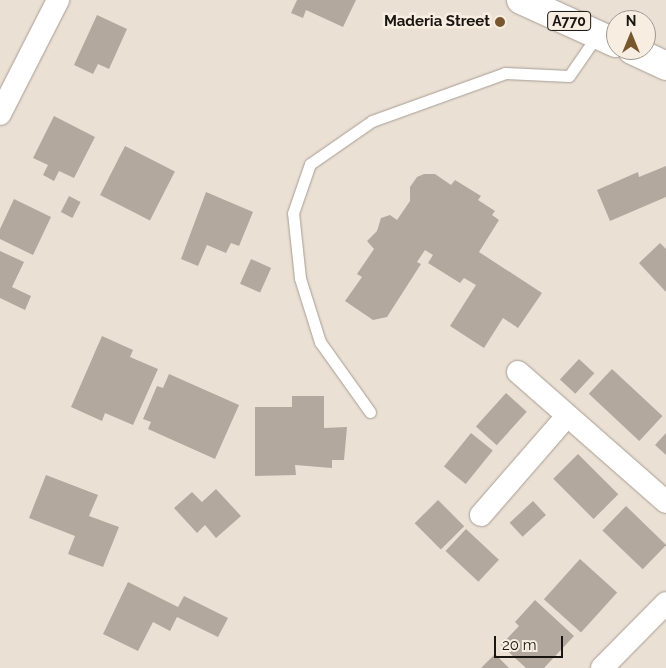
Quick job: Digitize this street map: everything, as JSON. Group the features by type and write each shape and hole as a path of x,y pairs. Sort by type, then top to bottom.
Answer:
{"main road":[{"name":"A770","path":"521,0 606,39"},
{"path":"653,60 666,66"}],"street":[{"path":"0,114 58,0"},
{"path":"518,372 666,502"},
{"path":"481,515 567,416"},
{"path":"602,668 666,603"}],"lane":[{"path":"370,412 320,342 300,278 293,213 310,164 372,122 505,73 569,76 606,40"}],"building":[{"path":"297,0 356,0 343,27 306,10 303,18 291,13"},
{"path":"97,15 127,29 109,69 98,64 93,74 74,65"},
{"path":"54,116 95,137 74,178 59,171 54,181 43,175 48,165 33,158"},
{"path":"125,146 175,171 150,220 100,195"},
{"path":"666,166 666,197 610,221 597,190 638,172 639,177"},
{"path":"424,174 435,174 451,185 455,180 481,196 478,200 495,211 492,215 499,220 479,252 542,293 518,328 503,318 484,348 450,326 476,285 464,278 460,283 428,263 433,255 425,250 417,262 421,264 387,317 373,320 345,301 362,277 357,274 374,249 367,241 377,231 381,218 390,215 397,220 410,201 410,187 417,177"},
{"path":"206,192 253,212 239,246 231,243 226,253 207,245 198,266 181,259"},
{"path":"69,196 81,202 72,218 61,212"},
{"path":"14,199 51,217 33,255 0,239 0,229"},
{"path":"660,243 666,249 666,292 639,263"},
{"path":"0,251 24,262 12,287 31,296 25,310 0,298"},
{"path":"251,259 271,268 260,293 240,284"},
{"path":"102,336 133,350 130,357 158,369 133,425 105,413 102,421 71,407"},
{"path":"579,359 594,373 575,394 560,379"},
{"path":"612,369 662,416 639,441 589,394"},
{"path":"169,374 239,405 215,459 148,429 151,422 143,419 157,386 163,388"},
{"path":"506,393 527,412 497,445 476,426"},
{"path":"292,396 324,396 324,428 347,427 344,460 332,460 332,468 295,465 296,475 255,476 255,407 292,407"},
{"path":"471,433 493,451 466,484 444,466"},
{"path":"666,433 666,455 655,445"},
{"path":"578,454 618,494 594,519 553,479"},
{"path":"46,475 98,495 89,516 119,527 103,567 68,554 75,536 29,518"},
{"path":"216,489 241,516 216,538 205,525 197,533 174,508 192,492 202,502"},
{"path":"438,500 464,526 441,549 415,523"},
{"path":"533,501 546,515 523,537 510,523"},
{"path":"626,506 666,545 643,569 602,530"},
{"path":"466,529 499,560 478,582 446,551"},
{"path":"580,559 617,592 581,633 544,599"},
{"path":"128,582 178,607 184,596 228,618 218,637 177,617 170,631 153,622 138,651 103,634"},
{"path":"535,600 574,636 544,668 526,668 501,645 519,626 515,622"},
{"path":"495,654 509,668 481,668"}],"place":[{"name":"Maderia Street","path":"500,22"}]}
